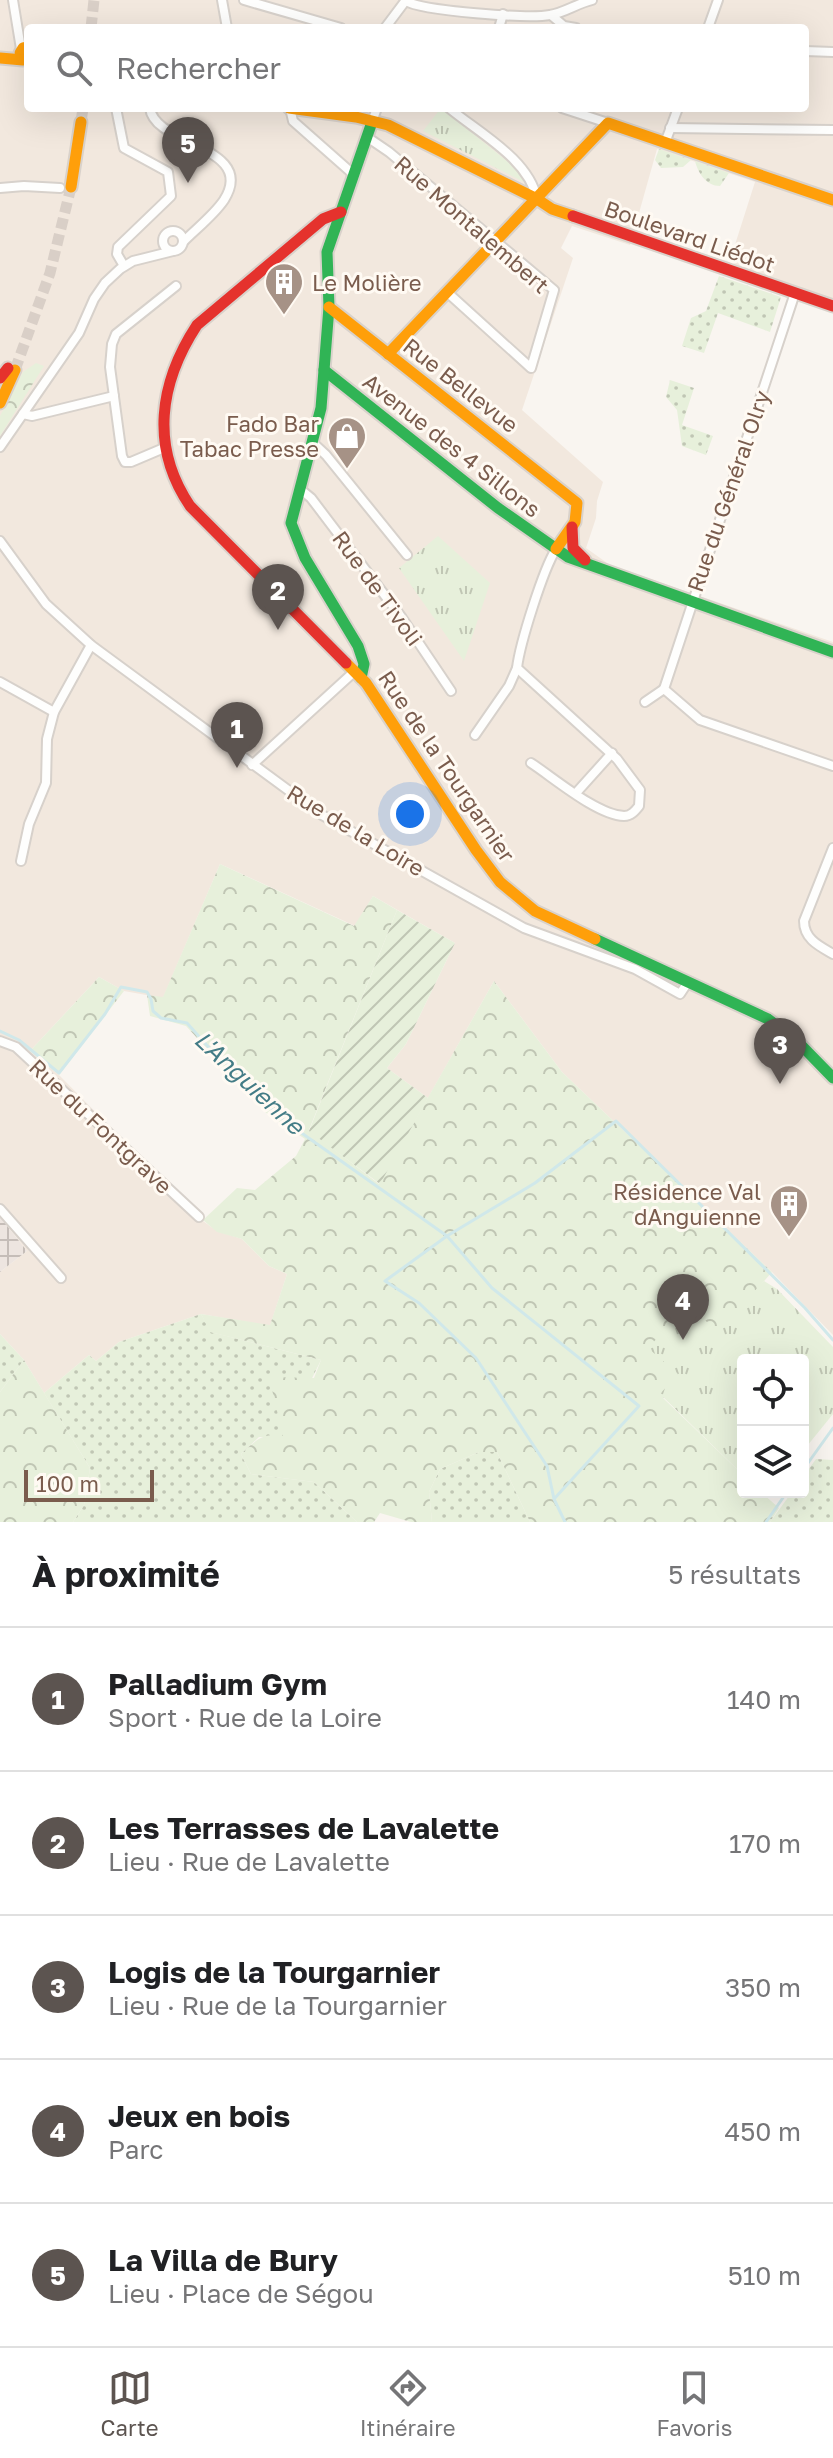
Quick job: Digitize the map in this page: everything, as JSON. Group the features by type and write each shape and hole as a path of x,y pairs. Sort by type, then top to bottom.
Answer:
{"street":[{"path":"13,0 24,48"},
{"path":"222,0 226,24"},
{"path":"244,0 266,3 329,24"},
{"path":"388,24 406,0 415,6 457,12 551,15 592,0"},
{"path":"709,24 718,0"},
{"path":"500,24 503,14"},
{"path":"551,15 562,24"},
{"path":"809,51 833,52"},
{"path":"0,57 24,54"},
{"path":"117,112 124,148 168,172 171,196 118,247 117,254 124,266"},
{"path":"0,447 79,333 99,290 124,266 180,248 225,198 229,181 226,165 216,156 159,125 150,112"},
{"path":"291,112 293,121 353,174"},
{"name":"Boulevard Liédot","path":"313,112 401,130 571,217 833,306"},
{"path":"372,122 376,112"},
{"path":"454,112 518,164 532,182 537,199"},
{"path":"574,112 833,200"},
{"path":"665,143 676,112"},
{"path":"0,188 66,188 81,122"},
{"name":"Rue de la Tourgarnier","path":"372,122 327,252 329,307 321,408 291,517 292,535 350,631 364,668 358,675 500,882 535,911 768,1019 799,1043 833,1078"},
{"path":"388,354 608,123"},
{"path":"670,128 833,130"},
{"name":"Rue Montalembert","path":"367,137 554,290 531,368 448,293"},
{"path":"252,765 358,675 183,498 169,470 164,448 167,409 174,369 187,338 197,325 323,219 345,194"},
{"path":"323,219 341,212"},
{"path":"148,257 163,243 168,233 204,220"},
{"path":"178,231 184,241"},
{"path":"163,243 173,251"},
{"path":"164,448 125,462 110,357 116,334 176,286"},
{"name":"Rue du Général Olry","path":"664,689 690,602 795,293"},
{"name":"Rue Bellevue","path":"329,307 577,503 572,526"},
{"path":"0,378 11,369 0,403"},
{"name":"Avenue des 4 Sillons","path":"324,370 539,539 556,549 597,568 833,652"},
{"path":"23,414 32,416 114,396"},
{"path":"313,443 407,555"},
{"name":"Rue de Tivoli","path":"300,489 311,498 402,618 451,691"},
{"path":"475,735 509,686 550,560 572,526"},
{"path":"572,526 574,551 597,568"},
{"name":"Rue de la Loire","path":"0,541 46,604 91,645 322,815 524,928 635,969 680,994 682,979"},
{"path":"21,861 29,824 46,783 47,739 54,712 91,645"},
{"path":"517,668 612,753 640,790 642,799 635,811 623,816 602,809 531,763"},
{"path":"0,682 54,712"},
{"path":"645,702 664,689 700,720 833,766"},
{"path":"576,793 612,753"},
{"path":"833,848 804,921 804,929 807,936 833,954"},
{"path":"671,989 682,979"},
{"name":"Rue du Fontgrave","path":"0,1041 16,1047 199,1217"},
{"path":"0,1209 61,1278"}],"shaded area":[{"path":"0,0 833,0 833,313 725,276 755,182 657,149 630,245 572,226 561,248 573,258 522,410 603,482 586,548 610,565 833,642 833,1335 772,1272 562,1072 494,981 428,1098 387,1068 406,1044 455,943 373,896 355,926 220,864 163,998 124,991 99,977 30,1051 59,1075 203,1221 217,1231 242,1239 269,1266 287,1274 270,1326 201,1314 119,1342 96,1361 89,1355 44,1393 24,1360 0,1334 0,1272 27,1251 0,1217"},
{"path":"0,1217 27,1251 0,1272"}],"green space":[{"path":"438,112 446,112 513,166 526,183 423,131"},
{"path":"659,149 691,160 683,167 661,168 655,160"},
{"path":"695,161 729,173 720,186 711,184 703,178"},
{"path":"719,276 781,297 770,332 718,313 704,353 682,346 691,318 706,311"},
{"path":"36,363 44,366 0,436 0,416 23,372"},
{"path":"670,380 694,388 682,425 713,436 706,455 682,446 677,410 666,397"},
{"path":"438,536 490,583 464,661 399,568"},
{"path":"220,864 354,926 373,896 397,910 309,1130 379,1184 494,981 562,1072 772,1272 663,1398 737,1469 737,1498 768,1498 779,1508 770,1522 530,1522 497,1452 479,1452 440,1469 429,1492 432,1522 411,1522 380,1513 374,1522 357,1522 314,1482 251,1474 241,1454 265,1437 283,1436 269,1377 314,1378 321,1360 210,1332 201,1314 270,1325 287,1274 269,1266 242,1239 217,1232 203,1220 237,1188 255,1190 296,1156 305,1139 265,1112 186,1026 150,1016 147,995 163,997"},
{"path":"397,910 455,943 406,1044 387,1068 428,1098 380,1184 309,1131"},
{"path":"99,977 124,991 59,1075 30,1051"},
{"path":"764,1281 777,1289 833,1347 833,1414 809,1444 809,1354 737,1354 737,1469 660,1394 678,1374 648,1348 688,1305 717,1331"},
{"path":"201,1314 211,1332 321,1360 283,1437 259,1437 241,1454 251,1474 314,1482 357,1522 73,1522 84,1505 90,1468 44,1393 89,1355 96,1361 119,1342"},
{"path":"0,1334 24,1360 0,1392"},
{"path":"24,1360 90,1468 84,1505 73,1522 0,1522 0,1392"},
{"path":"479,1452 497,1452 530,1522 432,1522 429,1492 440,1469"},
{"path":"816,1459 833,1460 833,1522 770,1522 788,1498 809,1498 809,1469"}],"waterway":[{"name":"L'Anguienne","path":"0,1031 19,1040 59,1073 105,1014 121,987 147,992 153,1011 161,1018 187,1023 219,1059 236,1069 279,1117 447,1236 535,1183 616,1121 805,1308 833,1340"},
{"name":"L'Anguienne","path":"554,1499 639,1406 492,1288 447,1236 385,1281 419,1303 476,1358 547,1466 554,1499 565,1522"},
{"name":"L'Anguienne","path":"809,1462 833,1428"},
{"name":"L'Anguienne","path":"766,1522 783,1498"}],"tunnel":[{"path":"91,24 94,0"},
{"path":"81,122 82,112"},
{"path":"15,370 50,273 71,187"}],"traffic: fast":[{"path":"361,678 364,664 358,646 305,558 291,523 321,408 329,307 327,252 372,122"},
{"path":"324,370 498,508 568,557 833,652"},
{"path":"595,939 768,1019 799,1043 833,1078"}],"traffic: slow":[{"path":"24,48 20,53 24,59"},
{"path":"0,58 23,60"},
{"path":"319,112 388,125 552,209 573,216"},
{"path":"71,187 81,122"},
{"path":"388,354 608,123 833,200"},
{"path":"329,307 577,503 575,522 556,549"},
{"path":"0,403 15,370"},
{"path":"346,663 366,683 500,882 535,911 595,939"}],"traffic: jam":[{"path":"341,212 323,219 197,325 174,369 164,415 169,461 177,484 190,506 346,663"},
{"path":"573,216 833,306"},
{"path":"0,378 8,368"},
{"path":"572,527 573,548 585,560"}],"place":[{"name":"La Villa de Bury","path":"188,183"},
{"name":"Le Molière","path":"284,316"},
{"name":"Fado Bar Tabac Presse","path":"347,470"},
{"name":"Les Terrasses de Lavalette","path":"278,630"},
{"name":"Palladium Gym","path":"237,768"},
{"name":"Logis de la Tourgarnier","path":"780,1084"},
{"name":"Résidence Val dAnguienne","path":"789,1238"},
{"name":"Jeux en bois","path":"683,1340"}]}
